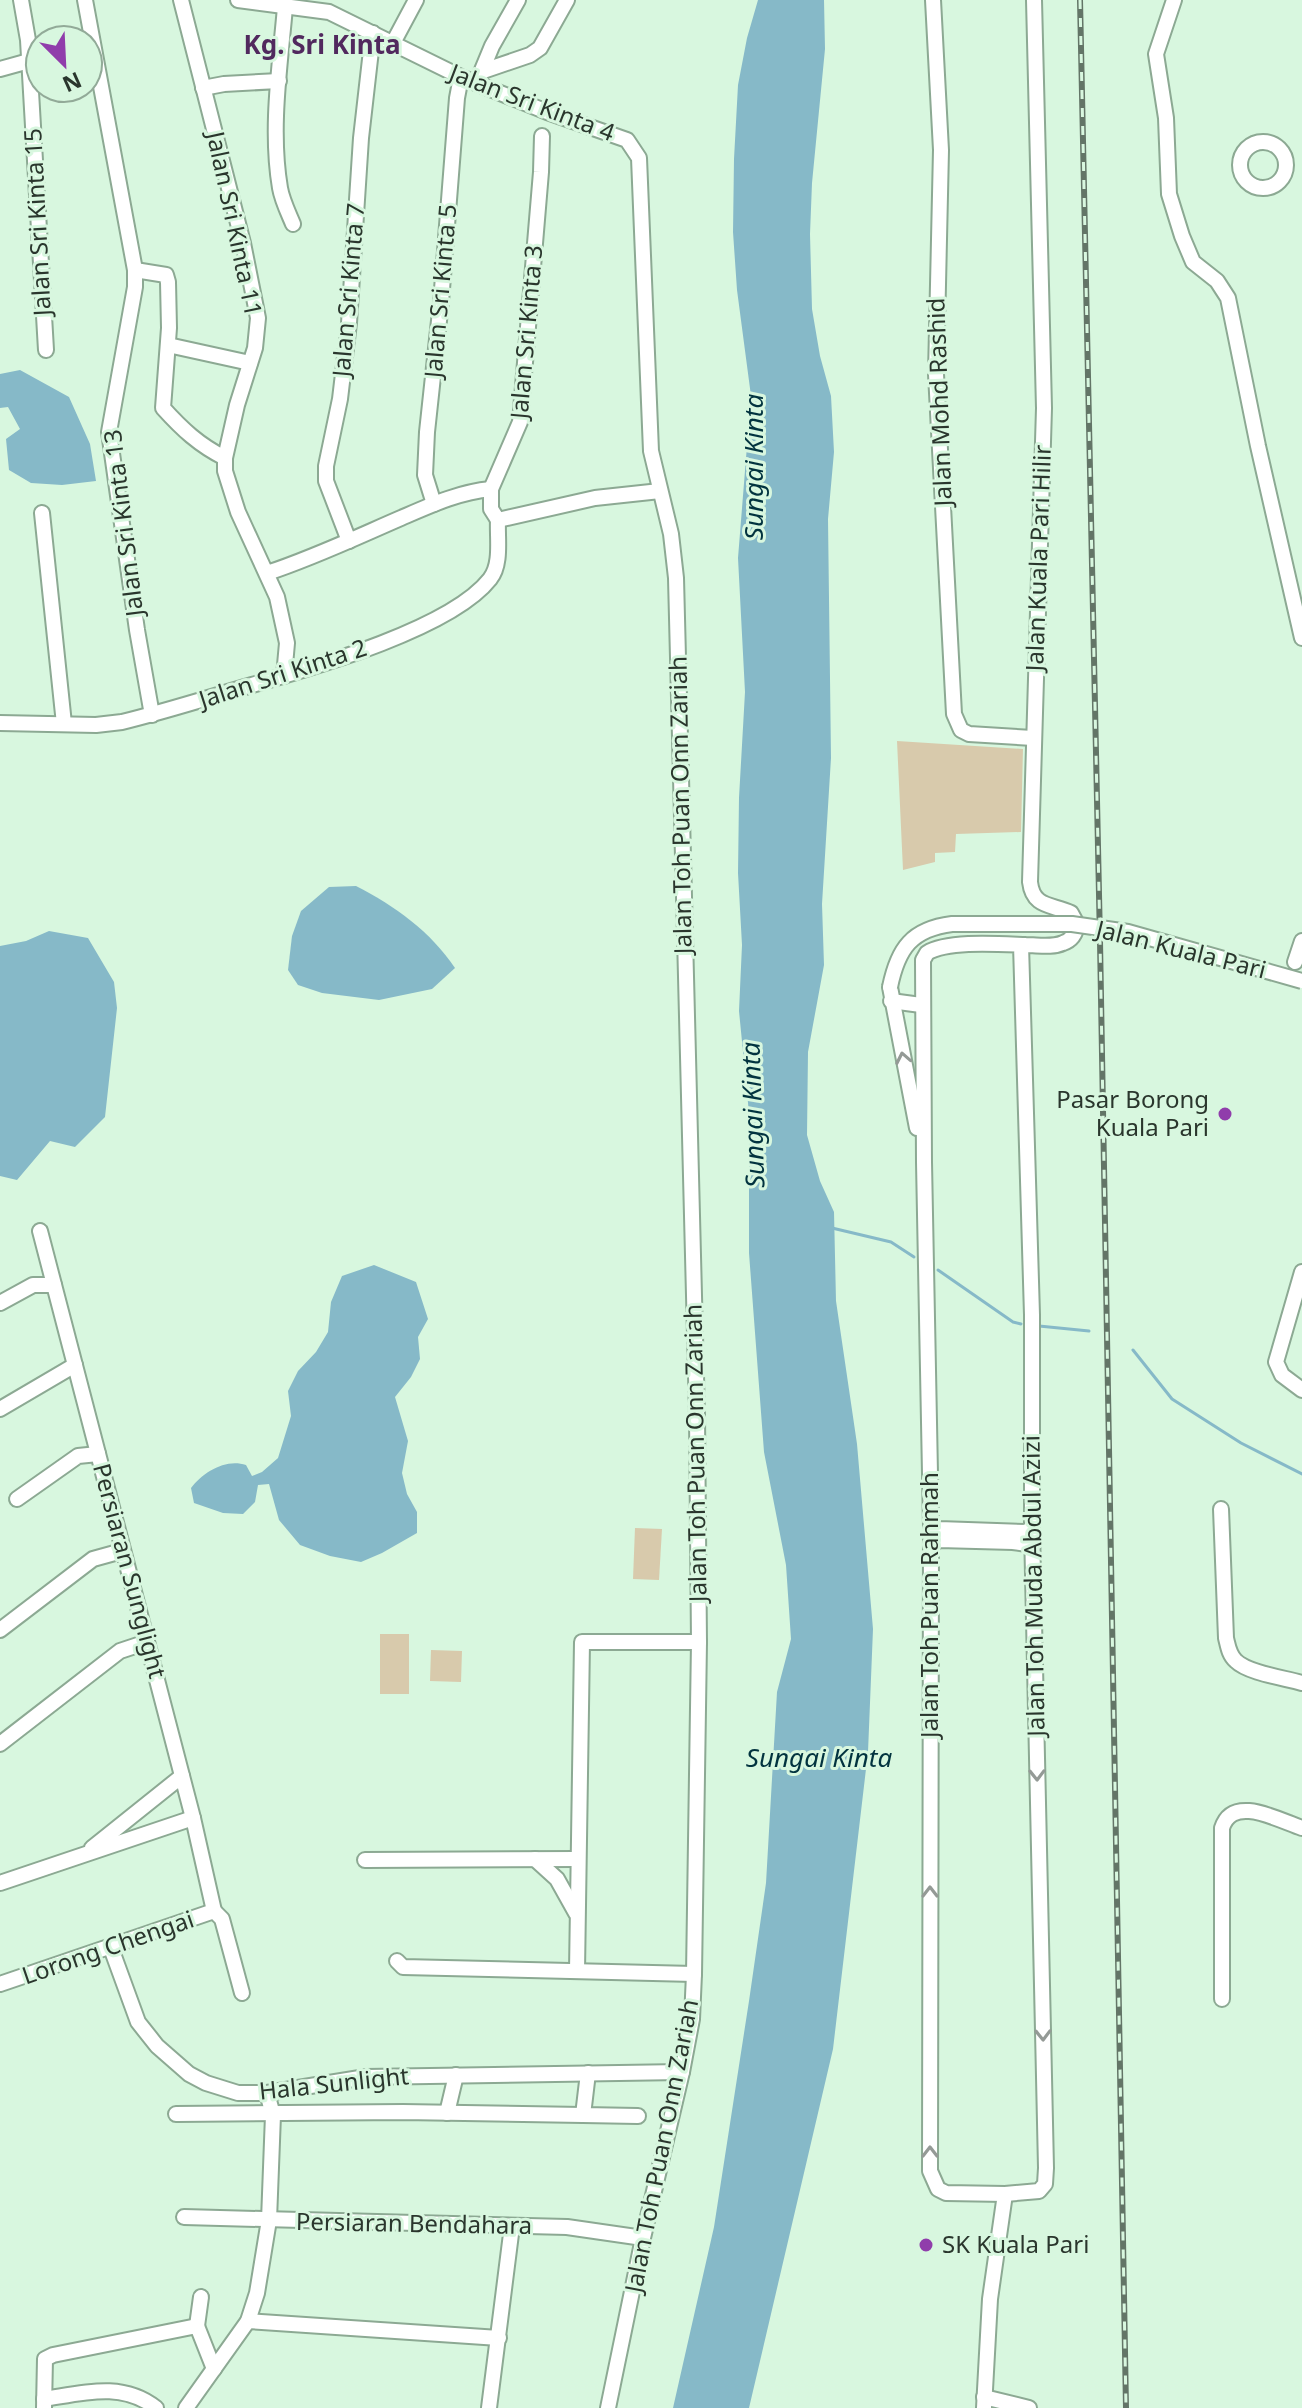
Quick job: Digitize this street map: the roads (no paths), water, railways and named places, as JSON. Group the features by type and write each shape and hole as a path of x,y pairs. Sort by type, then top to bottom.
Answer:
{"street":[{"name":"Jalan Sri Kinta 13","path":"85,0 135,270 135,287 109,432 152,715"},
{"name":"Jalan Sri Kinta 11","path":"181,0 258,318 255,348 237,405 225,471 238,512 277,597 287,643 284,676"},
{"name":"Jalan Sri Kinta 4","path":"238,0 285,7 320,5 461,77 480,77 547,112 627,140 639,158 648,406 651,451 660,491"},
{"path":"393,43 416,0"},
{"path":"480,77 492,46 518,0"},
{"path":"480,77 540,48 567,0"},
{"name":"Jalan Mohd Rashid","path":"933,0 941,150 936,374 954,714 961,730 969,734 1033,738"},
{"name":"Jalan Kuala Pari Hilir","path":"927,953 945,946 1065,943 1073,936 1077,924 1071,913 1043,905 1031,891 1044,408 1034,0"},
{"path":"1174,0 1156,54 1166,118 1169,194 1193,262 1217,281 1228,298 1302,638"},
{"name":"Jalan Sri Kinta 15","path":"26,1 27,24"},
{"path":"285,7 279,81 278,168 281,191 293,224"},
{"name":"Jalan Sri Kinta 7","path":"349,541 326,481 326,466 340,399 349,323 361,138 373,33"},
{"path":"0,69 24,62"},
{"name":"Jalan Sri Kinta 5","path":"434,504 425,475 427,432 461,77"},
{"path":"203,88 279,81"},
{"name":"Jalan Sri Kinta 15","path":"32,104 46,350"},
{"name":"Jalan Sri Kinta 3","path":"491,489 520,422 542,136"},
{"path":"135,270 166,275 170,305 162,386 163,408 204,448 225,458"},
{"path":"168,345 250,363"},
{"path":"267,573 470,491 491,489 491,509 498,520 595,498 660,491"},
{"name":"Jalan Toh Puan Onn Zariah","path":"608,2408 682,2072 692,2019 694,1974 699,1642 697,1415 676,578 671,534 660,491"},
{"path":"42,513 64,724"},
{"name":"Jalan Sri Kinta 2","path":"0,723 96,725 152,715 349,655 421,626 477,592 492,577 497,561 498,520"},
{"name":"Jalan Kuala Pari","path":"891,994 899,957 914,936 937,926 952,924 1072,924 1128,932 1302,981"},
{"path":"1295,962 1302,941"},
{"name":"Jalan Toh Muda Abdul Azizi","path":"1005,2194 1039,2191 1045,2184 1046,2168 1032,1529 1032,1315 1021,945"},
{"name":"Jalan Toh Puan Rahmah","path":"927,953 923,960 921,1005 931,1526 930,2171 938,2189 946,2193 1005,2194"},
{"path":"891,994 921,1005"},
{"path":"891,994 924,1162"},
{"name":"Persiaran Sunglight","path":"40,1231 193,1818 214,1911 222,1919 242,1993"},
{"path":"1302,1272 1276,1362 1282,1375 1302,1390"},
{"path":"0,1303 33,1285 54,1285"},
{"path":"0,1409 75,1365"},
{"path":"17,1499 78,1456 98,1454"},
{"path":"1221,1509 1229,1652 1247,1668 1302,1683"},
{"path":"931,1526 1014,1537 1033,1545"},
{"path":"931,1545 939,1540 1014,1537 1032,1529"},
{"path":"0,1630 93,1559 122,1551"},
{"path":"0,1744 120,1651 147,1642"},
{"path":"577,1971 582,1642 699,1642"},
{"path":"85,1854 182,1776"},
{"path":"1222,1999 1222,1828 1225,1819 1238,1810 1248,1811 1302,1828"},
{"path":"0,1883 193,1818"},
{"path":"535,1859 557,1879 577,1917"},
{"path":"365,1860 578,1859"},
{"name":"Lorong Chengai","path":"0,1984 214,1911"},
{"name":"Hala Sunlight","path":"111,1948 138,2022 157,2046 189,2074 238,2093 267,2093 366,2077 682,2072"},
{"path":"397,1961 403,1967 694,1974"},
{"path":"583,2115 588,2073"},
{"path":"447,2113 456,2075"},
{"path":"186,2408 248,2321 257,2293 269,2220 273,2115 267,2093"},
{"path":"176,2114 638,2116"},
{"path":"1005,2194 990,2299 984,2402 1029,2408"},
{"name":"Persiaran Bendahara","path":"184,2217 567,2227 643,2238"},
{"path":"489,2408 512,2226"},
{"path":"201,2297 197,2326 214,2369"},
{"path":"248,2321 499,2338"},
{"path":"156,2408 140,2398 110,2389 44,2403 45,2359 197,2326"}],"water":[{"name":"Sungai Kinta","path":"758,0 824,0 825,49 810,234 812,309 831,396 834,452 828,519 831,758 822,904 824,965 808,1052 807,1135 820,1181 834,1212 836,1301 857,1444 873,1629 868,1752 833,2049 749,2408 673,2408 714,2227 749,2001 766,1883 777,1692 791,1639 786,1565 764,1452 749,1253 749,1113 739,1011 742,945 738,873 739,798 745,692 738,558 751,396 737,290 733,232 734,159 738,85"},
{"path":"20,370 69,397 90,444 96,481 62,485 31,483 9,470 6,439 20,429 8,407 0,408 0,374"},
{"path":"356,886 411,921 434,942 455,968 432,989 379,1000 322,993 298,985 288,970 292,936 301,911 329,887"},
{"path":"49,931 88,938 114,982 117,1008 105,1117 75,1147 50,1141 17,1180 0,1176 0,946 26,941"},
{"path":"374,1265 416,1282 428,1319 418,1337 420,1359 395,1397 408,1441 402,1473 407,1494 417,1512 417,1533 361,1562 330,1556 300,1545 279,1520 269,1484 258,1485 255,1502 243,1514 223,1513 194,1503 191,1488 216,1468 238,1463 246,1465 252,1476 262,1472 278,1458 291,1416 288,1391 298,1371 316,1352 328,1332 331,1302 342,1276"}],"waterway":[{"path":"832,1228 891,1242 914,1257"},
{"path":"938,1270 1013,1322 1021,1324"},
{"path":"1039,1326 1089,1331"},
{"path":"1133,1350 1172,1399 1241,1443 1302,1474"}],"railway":[{"path":"1080,0 1126,2408"}],"place":[{"name":"Pasar Borong Kuala Pari","path":"1225,1114"},
{"name":"SK Kuala Pari","path":"926,2245"}],"district":[{"name":"Kg. Sri Kinta","path":"322,45"}]}
